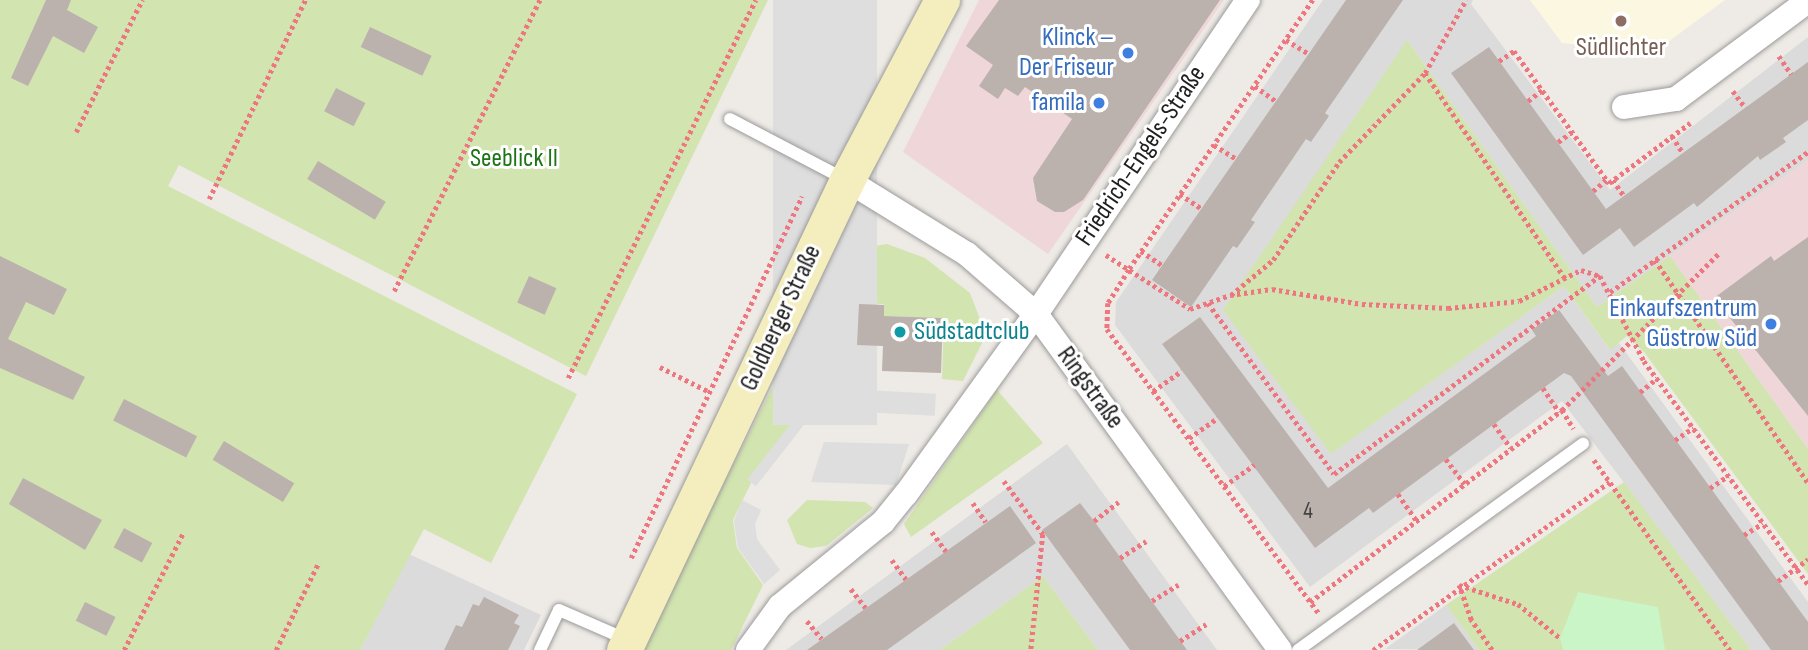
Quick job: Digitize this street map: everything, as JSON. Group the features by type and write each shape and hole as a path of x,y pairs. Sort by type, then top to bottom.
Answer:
{"main road":[{"name":"Goldberger Straße","path":"626,645 847,180 942,0"}],"street":[{"name":"Friedrich-Engels-Straße","path":"748,650 780,606 883,522 1036,314 1083,240 1248,0"},
{"path":"1624,107 1676,99 1808,1"},
{"name":"Ringstraße","path":"847,180 967,254 1036,314 1280,650"}],"lane":[{"path":"730,119 847,180"},
{"path":"1298,650 1583,444"},
{"name":"Goldberger Straße","path":"540,650 559,610 626,645"}],"path":[{"path":"76,132 142,0"},
{"path":"209,198 305,0"},
{"path":"394,291 540,0"},
{"path":"568,378 756,0"},
{"path":"1313,0 1108,303 1107,329 1330,627"},
{"path":"1230,295 1273,260 1339,162 1425,73 1466,0"},
{"path":"1286,40 1309,54"},
{"path":"1779,56 1791,74"},
{"path":"1425,73 1566,280"},
{"path":"1255,86 1276,101"},
{"path":"1528,101 1542,90"},
{"path":"1733,91 1746,108"},
{"path":"1558,142 1572,132"},
{"path":"1672,136 1683,153"},
{"path":"1214,145 1236,159"},
{"path":"1610,292 1808,152"},
{"path":"1593,191 1610,180 1624,196"},
{"path":"1180,194 1202,209"},
{"path":"1083,240 1190,309 1230,295 1272,289 1362,304 1448,308 1519,301 1566,280 1581,270 1600,276 1657,378 1808,584"},
{"path":"1141,251 1162,265"},
{"path":"1310,602 1561,411 1720,253"},
{"path":"1655,260 1808,483"},
{"path":"1208,303 1335,474 1600,276"},
{"path":"660,367 708,391"},
{"path":"1153,391 1182,370"},
{"path":"1640,392 1657,378"},
{"path":"1543,388 1730,650"},
{"path":"1189,438 1218,418"},
{"path":"1494,424 1511,449"},
{"path":"1675,440 1693,428"},
{"path":"1446,459 1465,484"},
{"path":"1224,486 1254,466"},
{"path":"1710,488 1728,475"},
{"path":"1004,481 1043,534 1031,650"},
{"path":"1373,650 1459,585 1609,482"},
{"path":"1398,494 1417,520"},
{"path":"1094,522 1118,502"},
{"path":"973,503 986,522"},
{"path":"1744,535 1763,523"},
{"path":"932,532 946,551"},
{"path":"124,650 183,533"},
{"path":"1120,558 1146,541"},
{"path":"1778,581 1808,559"},
{"path":"892,560 906,579"},
{"path":"276,650 319,562"},
{"path":"1152,601 1178,585"},
{"path":"1459,585 1518,604 1560,638"},
{"path":"1459,585 1471,620 1492,650"},
{"path":"851,589 866,608"},
{"path":"807,621 822,639"},
{"path":"1180,641 1206,624"},
{"path":"1031,641 1038,650"}],"shaded area":[{"path":"773,0 877,0 877,425 773,425"},
{"path":"979,0 1224,0 1048,254 903,152"},
{"path":"1323,0 1473,0 1471,4 1610,190 1808,37 1808,160 1597,307 1407,40 1332,453 1564,286 1609,349 1619,343 1808,602 1808,650 1751,650 1562,401 1310,587 1115,325 1116,302"},
{"name":"Südlichter","path":"1530,0 1725,0 1653,53 1562,43"},
{"path":"1808,160 1808,449 1670,256"},
{"path":"845,389 936,394 935,416 844,411"},
{"path":"807,403 816,410 756,486 747,479"},
{"path":"824,442 909,444 896,485 811,482"},
{"path":"1067,444 1217,650 1098,650 1043,576 940,650 786,650"},
{"path":"742,500 761,510 755,524 757,539 780,570 764,584 738,548 734,521"},
{"path":"409,554 541,615 524,650 360,650"},
{"path":"1446,605 1479,650 1385,649"}],"green space":[{"name":"Seeblick II","path":"0,0 768,0 586,376 179,165 168,186 577,394 491,563 424,529 360,650 0,650"},
{"path":"1407,40 1597,307 1670,256 1808,449 1808,574 1644,352 1627,336 1610,350 1564,286 1331,454 1223,310"},
{"path":"887,244 925,258 970,293 986,335 963,381 942,379 944,318 884,316 884,304 848,303 817,387 751,483 733,520 737,548 763,585 731,650 639,650 842,251"},
{"path":"997,390 1043,443 911,537 904,524"},
{"path":"1624,482 1751,650 1479,650 1446,605"},
{"path":"807,500 865,502 873,508 826,546 810,548 797,544 787,520"},
{"path":"1043,576 1098,650 940,650"},
{"path":"1578,592 1658,607 1665,650 1563,650 1560,638"}],"building":[{"path":"46,0 71,0 67,10 98,27 84,53 53,36 28,86 11,78"},
{"name":"famila","path":"999,0 1220,0 1083,200 1064,212 1055,212 1037,201 1033,178 1072,119 1025,87 1018,96 1005,88 998,99 979,86 993,65 966,46"},
{"path":"1346,0 1403,0 1325,113 1329,116 1311,142 1306,139 1251,220 1255,222 1237,248 1233,246 1191,307 1152,280"},
{"path":"370,27 432,56 422,76 361,47"},
{"path":"1489,47 1606,209 1808,62 1808,120 1783,138 1786,142 1760,160 1758,156 1697,207 1694,203 1634,247 1620,228 1583,255 1451,73"},
{"path":"336,88 365,103 354,126 324,111"},
{"path":"318,161 386,202 375,220 307,179"},
{"name":"Einkaufszentrum Güstrow Süd","path":"1808,237 1808,416 1714,298 1771,256 1774,261"},
{"path":"0,256 67,289 54,315 26,302 8,339 85,377 73,400 0,368"},
{"path":"529,276 556,288 545,315 517,302"},
{"name":"Südstadtclub","path":"859,304 884,305 884,316 943,318 941,373 882,371 883,346 857,345"},
{"path":"1559,310 1608,376 1622,366 1808,622 1808,650 1771,650 1571,376 1564,373 1373,513 1369,508 1315,548 1162,344 1200,317 1328,488 1536,336 1532,330"},
{"path":"124,399 197,436 186,458 113,420"},
{"path":"224,441 294,483 283,502 213,460"},
{"path":"23,478 102,520 85,550 9,504"},
{"path":"1080,503 1187,650 1130,650 1042,530"},
{"path":"1010,506 1036,543 887,650 807,650"},
{"path":"124,528 152,543 142,562 114,547"},
{"path":"484,597 519,615 514,623 520,626 508,650 444,650 456,625 462,627 473,604 479,606"},
{"path":"85,602 116,617 106,636 76,621"},
{"path":"1454,623 1474,650 1417,650"}],"place":[{"name":"Südlichter","path":"1621,21"},
{"name":"Klinck – Der Friseur","path":"1128,53"},
{"name":"famila","path":"1099,103"},
{"name":"Einkaufszentrum Güstrow Süd","path":"1771,324"},
{"name":"Südstadtclub","path":"900,332"}]}
